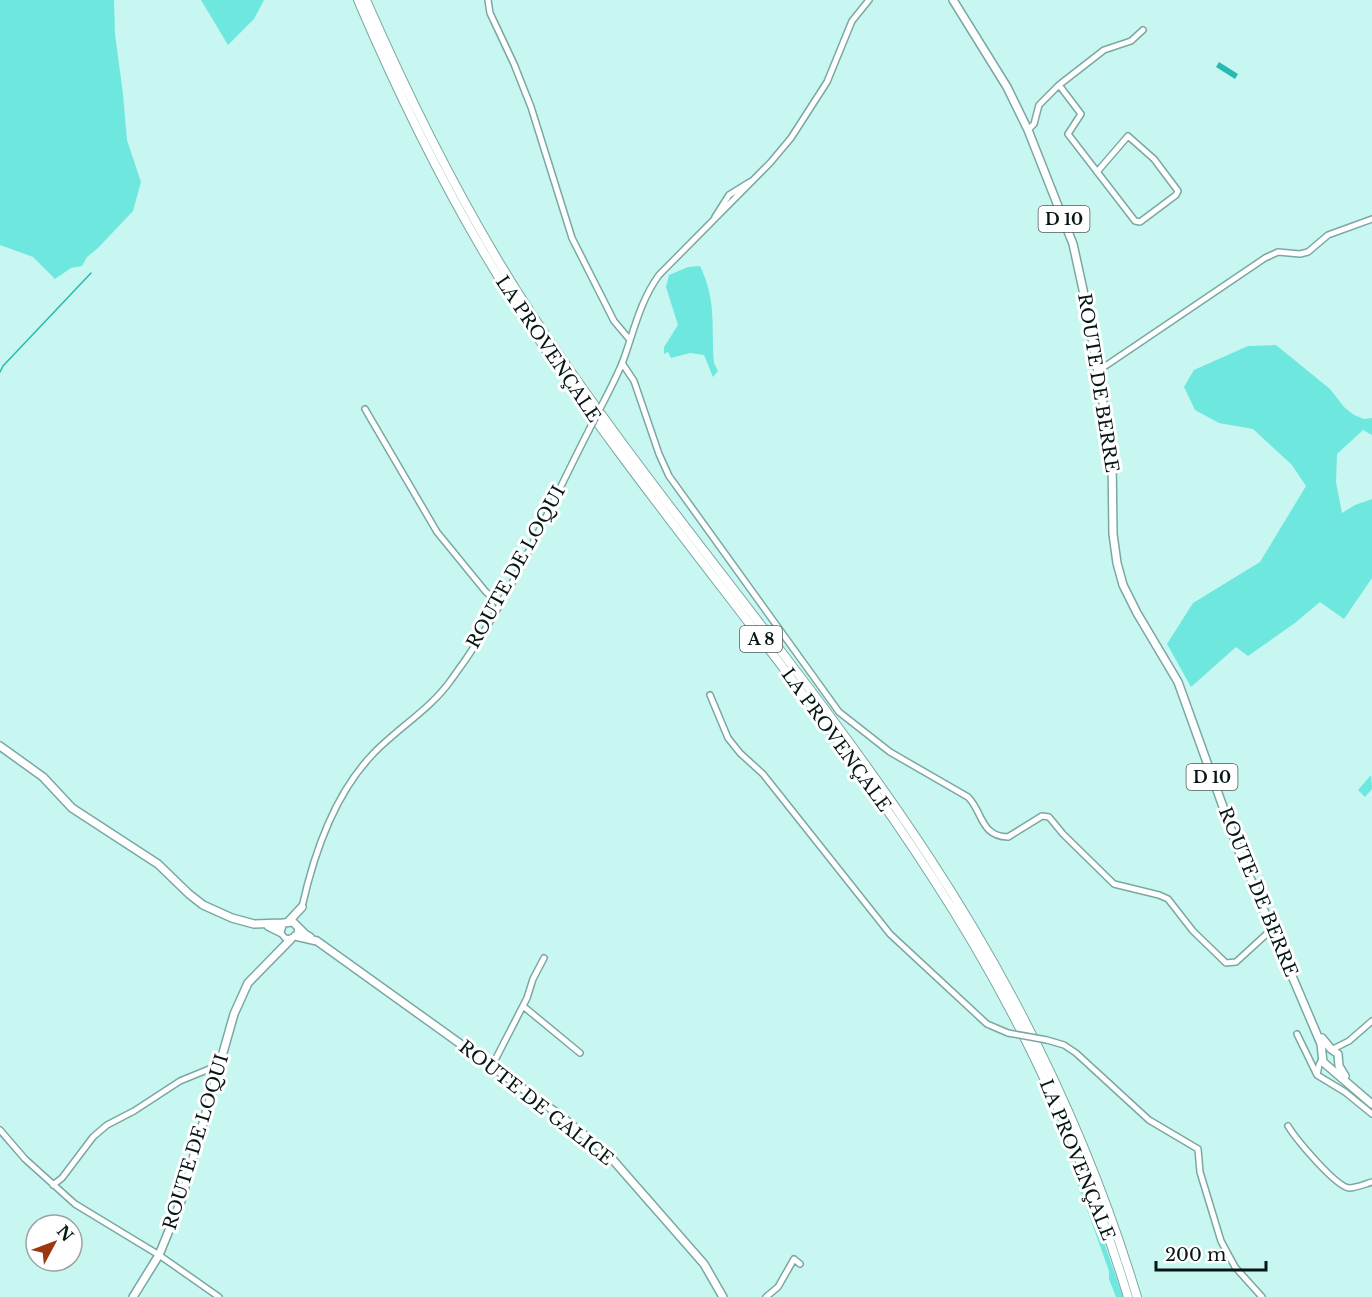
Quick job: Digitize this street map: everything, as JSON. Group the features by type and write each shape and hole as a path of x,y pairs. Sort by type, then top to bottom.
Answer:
{"highway":[{"name":"LA PROVENÇALE","path":"358,0 431,157 473,235 517,307 603,430 864,776 965,930 1013,1015 1050,1091 1090,1185 1128,1297"},
{"name":"LA PROVENÇALE","path":"366,0 437,152 480,230 530,312 622,442 871,772 978,935 1038,1046 1075,1128 1111,1218 1137,1297"}],"main road":[{"name":"ROUTE DE BERRE","path":"955,0 1000,76 1028,130 1073,244 1087,308 1112,457 1113,534 1123,585 1178,682 1240,854 1313,1026 1325,1061 1372,1104"},
{"path":"0,746 43,777 72,808 158,864 195,899 212,910 231,918 265,925 291,924"},
{"path":"276,953 281,934 302,907"},
{"name":"ROUTE DE GALICE","path":"291,924 492,1066 606,1152 704,1264 723,1297"},
{"path":"265,925 281,934"},
{"path":"293,938 315,939"},
{"name":"ROUTE DE LOQUI","path":"133,1297 159,1255 181,1201 234,1014 248,983 293,938"},
{"name":"ROUTE DE BERRE","path":"1313,1026 1338,1059"},
{"path":"1325,1061 1332,1049"},
{"path":"1325,1061 1338,1059 1340,1070 1372,1100"}],"street":[{"path":"489,0 490,12 528,98 572,238 614,321 630,340"},
{"name":"ROUTE DE LOQUI","path":"302,907 326,830 349,784 372,755 450,682 500,604 605,399 622,363 642,304 655,281 754,180 791,138 831,74 852,21 869,0"},
{"path":"1028,130 1034,124 1039,105 1059,85 1104,50 1131,41 1143,30"},
{"path":"1059,85 1082,114 1068,134 1097,172 1135,221 1140,222 1176,195 1178,191 1154,159 1128,136 1097,172"},
{"path":"1098,371 1265,258 1278,252 1300,254 1308,252 1328,235 1372,219"},
{"path":"622,363 634,381 669,476 843,716 890,752 968,797 976,807 982,823 997,836 1008,837 1042,816 1048,817 1113,884 1168,899 1193,931 1226,963 1236,962 1272,929"},
{"path":"365,409 437,532 486,592 500,604"},
{"path":"710,695 728,738 740,753 763,774 888,931 987,1024 1008,1033 1064,1045 1076,1053 1149,1120 1198,1149 1200,1172 1221,1241 1235,1267 1262,1297"},
{"path":"281,934 293,938 291,924"},
{"path":"492,1066 523,1006 544,958"},
{"path":"523,1006 580,1053"},
{"path":"1338,1059 1347,1043 1372,1021"},
{"path":"1297,1035 1317,1073 1372,1114"},
{"path":"1332,1049 1347,1043"},
{"path":"1317,1073 1325,1061"},
{"path":"54,1185 93,1137 107,1125 134,1111 180,1081 219,1065"},
{"path":"1288,1126 1295,1137 1339,1183 1350,1188 1372,1182"},
{"path":"0,1130 25,1159 84,1210 159,1255 219,1297"},
{"path":"766,1297 778,1287 794,1259 800,1264"}],"shaded area":[{"path":"0,0 114,0 115,34 127,140 141,182 133,211 87,257 82,266 71,268 55,279 33,257 0,245"},
{"path":"201,0 264,0 254,19 228,45"},
{"path":"1219,62 1238,74 1235,79 1216,67"},
{"path":"700,266 711,303 714,363 718,371 713,377 704,355 690,353 671,358 668,352 664,354 664,347 678,325 666,287 669,275 688,267"},
{"path":"1276,345 1330,389 1344,407 1354,415 1364,419 1372,418 1372,435 1363,430 1337,454 1336,482 1342,513 1372,499 1372,578 1344,619 1320,602 1295,623 1248,656 1236,647 1191,687 1167,644 1193,603 1260,562 1306,486 1292,465 1253,429 1219,423 1195,410 1184,387 1194,370 1248,346"},
{"path":"1371,775 1372,789 1365,797 1358,790"},
{"path":"1077,1165 1123,1297 1116,1297 1109,1279 1109,1271 1072,1168"}],"waterway":[{"path":"0,372 3,366 91,273"}]}
